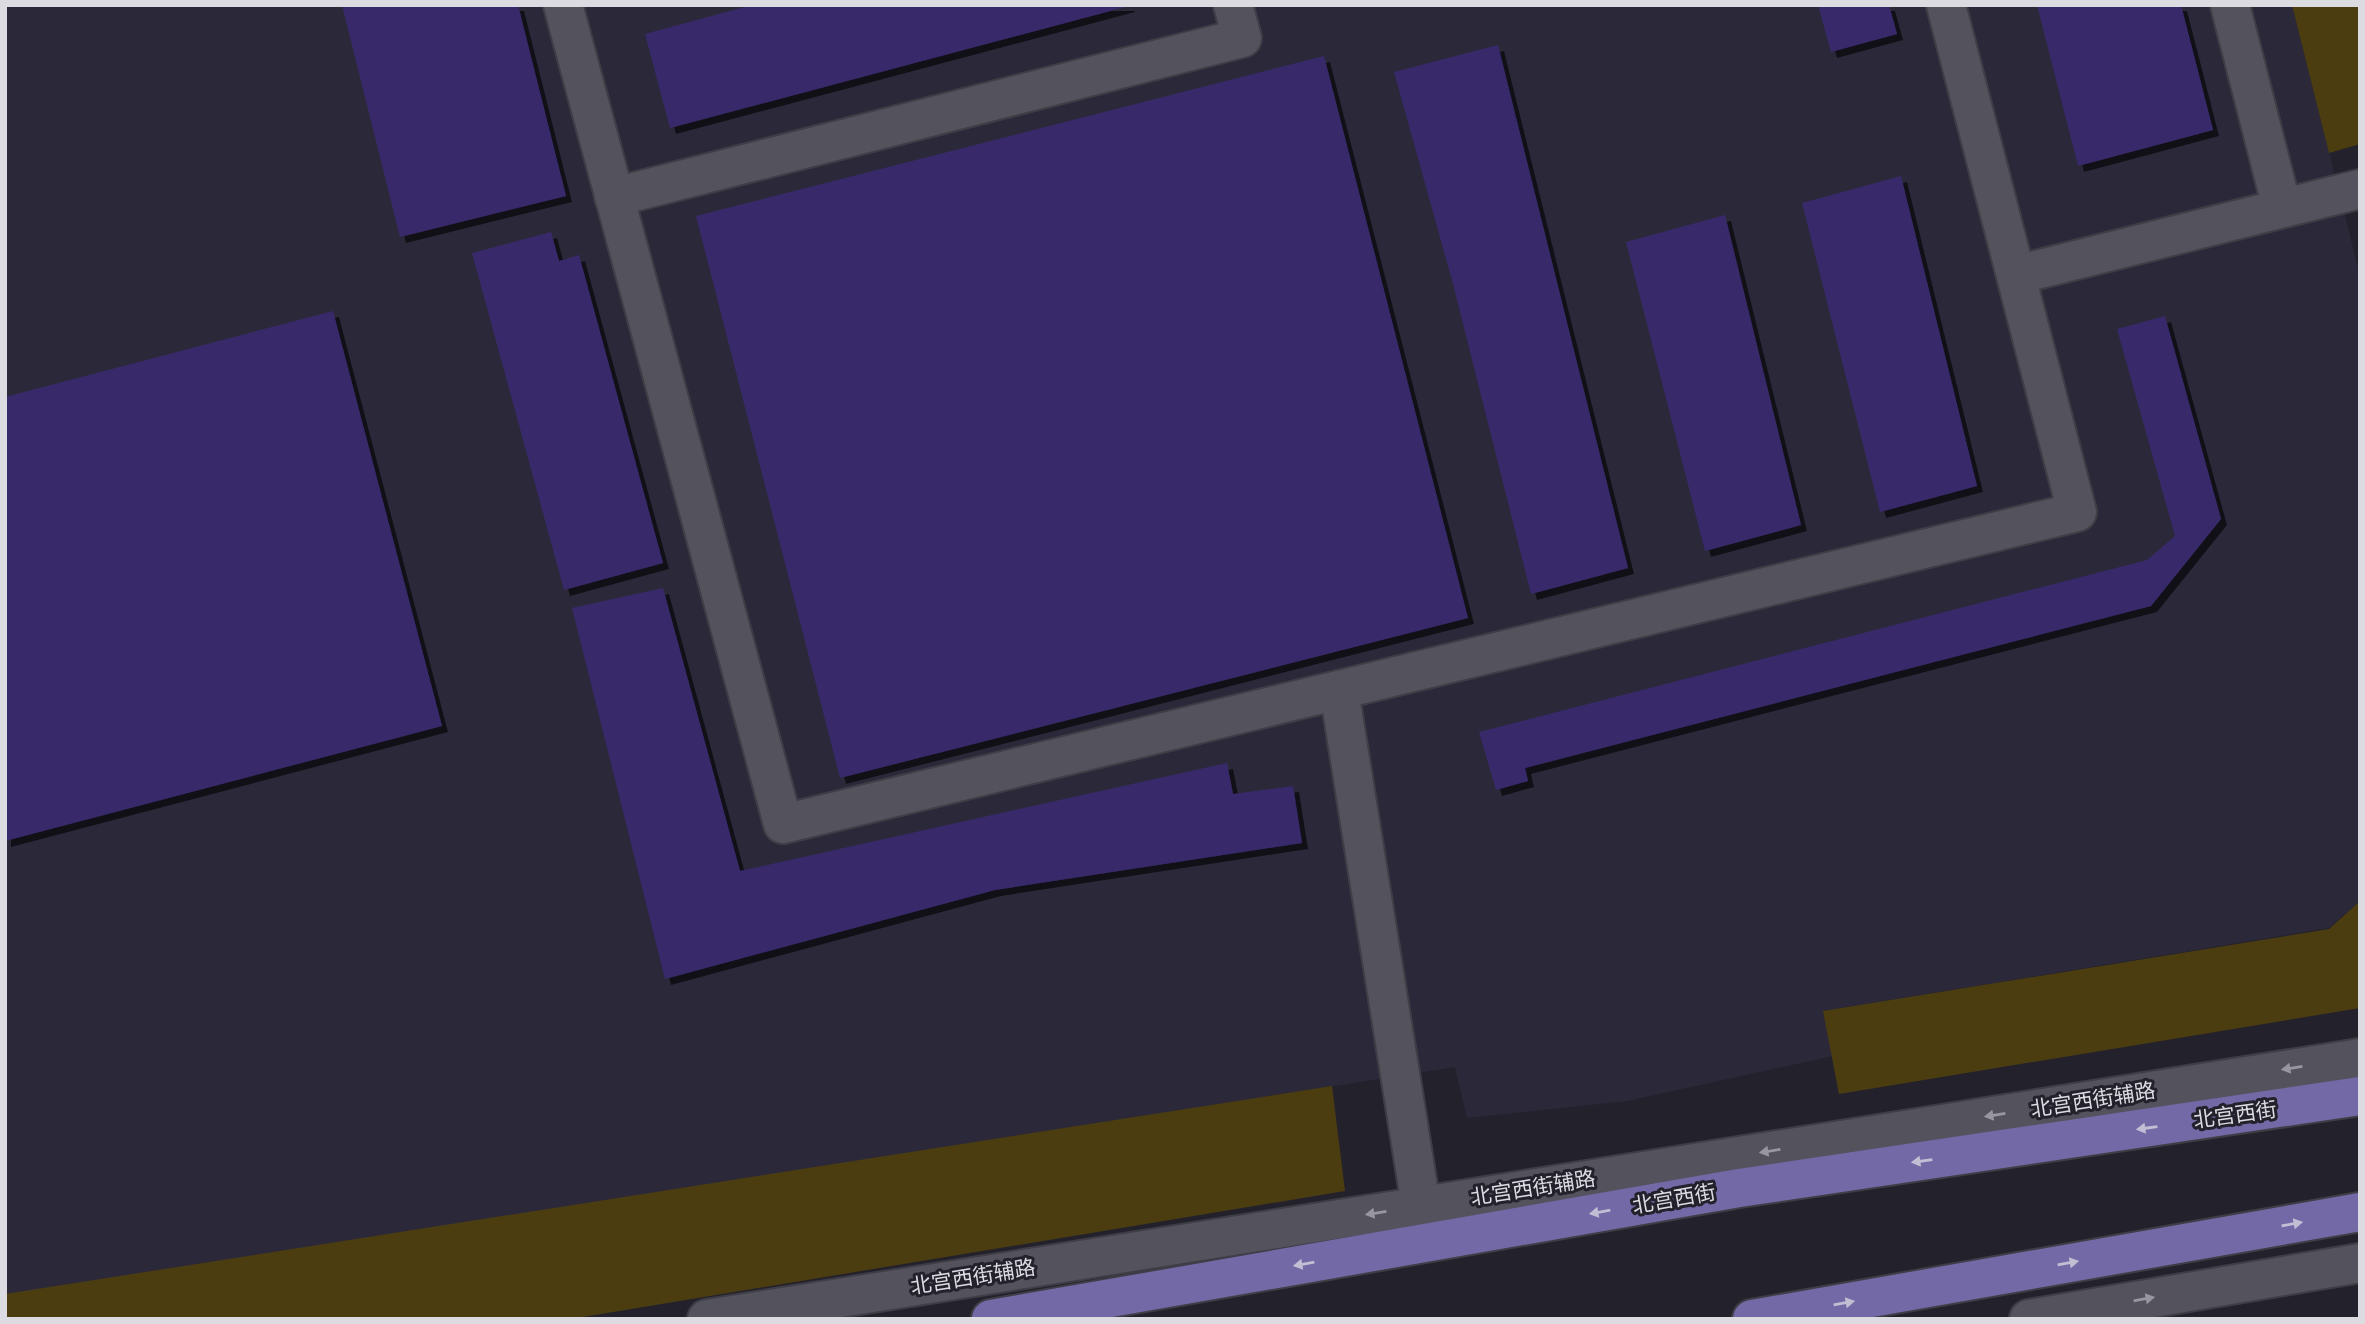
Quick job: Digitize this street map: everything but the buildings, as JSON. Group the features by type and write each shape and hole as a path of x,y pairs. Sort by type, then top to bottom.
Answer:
{"main road":[{"name":"北宫西街","path":"991,1319 1424,1224 1739,1188 2360,1096"},
{"path":"1752,1319 2360,1212"}],"street":[{"path":"563,5 783,824 2077,512 1946,5"},
{"path":"614,197 1242,38 1233,5"},
{"path":"2230,5 2281,208"},
{"path":"2015,275 2360,189"},
{"path":"1339,690 1424,1224"},
{"name":"北宫西街辅路","path":"707,1319 1424,1224 2360,1058"},
{"path":"2029,1319 2360,1263"}],"shaded area":[{"path":"5,5 2292,5 2360,276 2360,901 2329,928 1823,1011 1833,1056 1627,1101 1467,1118 1455,1067 5,1295"},
{"path":"2292,5 2360,5 2360,144 2329,153"},
{"path":"2360,901 2360,1008 1839,1094 1823,1011 2329,929"},
{"path":"1332,1086 1345,1191 571,1319 5,1319 5,1294"}]}
